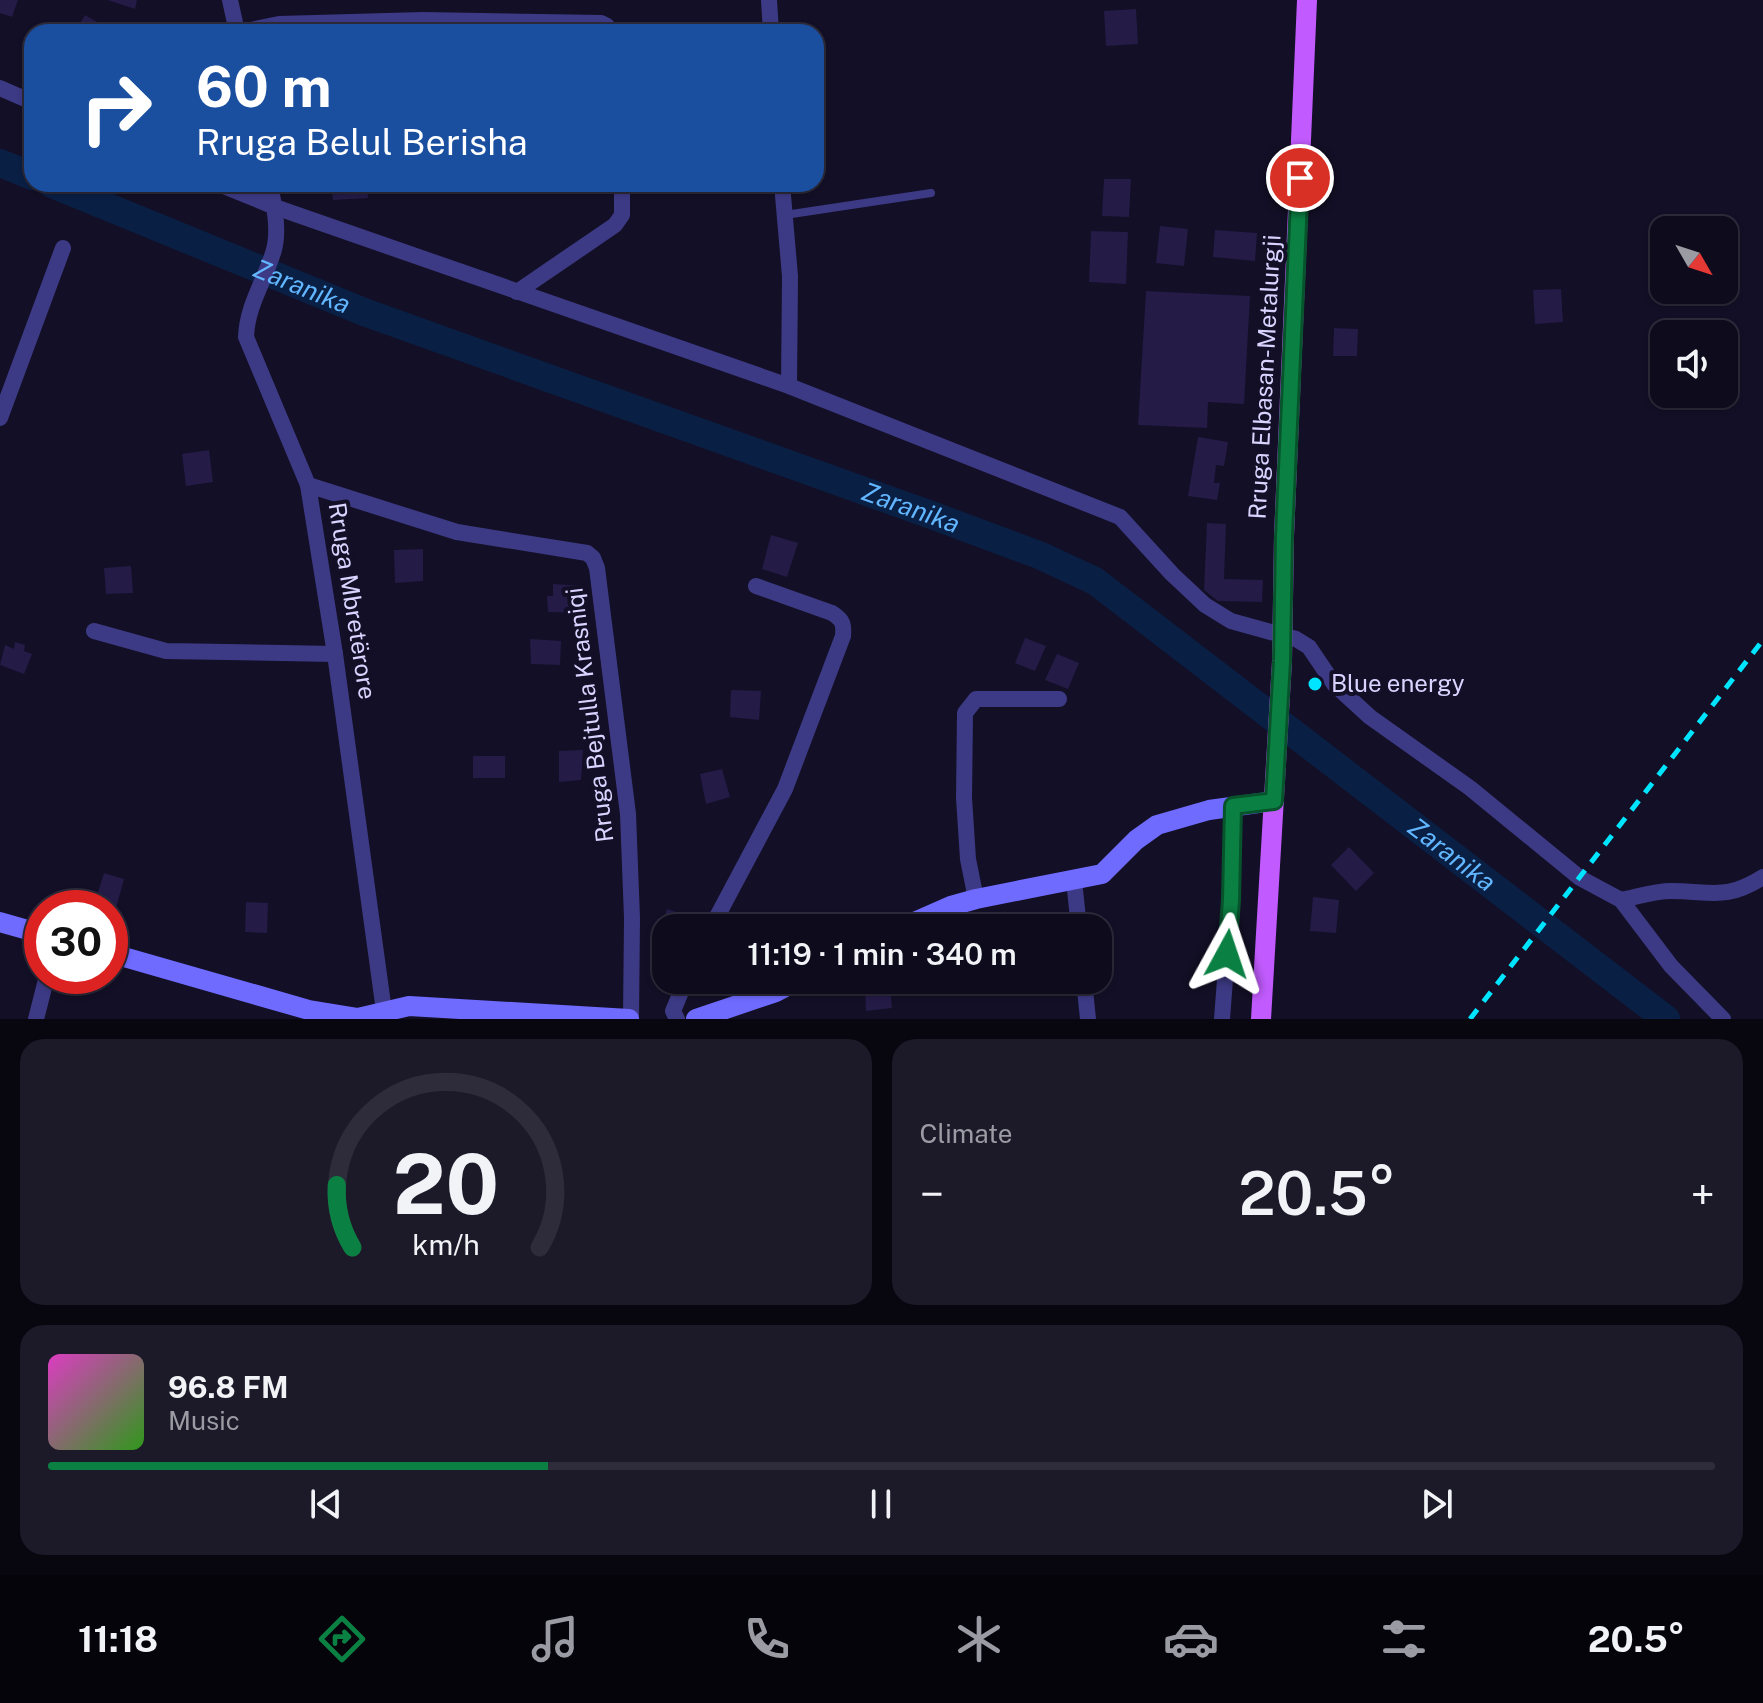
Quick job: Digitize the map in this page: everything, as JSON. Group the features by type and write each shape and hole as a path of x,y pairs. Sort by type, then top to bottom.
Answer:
{"main road":[{"name":"Rruga Elbasan-Metalurgji","path":"1275,791 1307,0"},
{"path":"1261,1019 1275,791"}],"street":[{"path":"230,0 237,24"},
{"path":"769,0 770,24"},
{"path":"279,24 423,20 603,24"},
{"path":"0,88 24,98"},
{"path":"238,192 789,386 1120,517 1205,605 1231,621 1296,639 1309,647 1334,684 1370,717 1470,788 1580,878 1621,900 1671,966 1723,1019"},
{"name":"Rruga Mbretërore","path":"272,192 275,207 275,250 252,304 246,337 308,485 335,654 384,1015"},
{"path":"517,292 615,225 622,215 622,192"},
{"path":"783,192 790,276 789,386"},
{"path":"0,418 63,248"},
{"name":"Rruga Bejtulla Krasniqi","path":"308,485 457,532 587,553 593,558 597,568 628,814 632,918 630,1019"},
{"path":"718,914 785,789 843,636 844,625 832,613 756,586"},
{"path":"94,631 166,651 335,654"},
{"path":"976,899 968,859 965,814 965,713 976,699 1059,699"},
{"path":"933,914 976,899 1102,874 1136,840 1157,825 1233,806 1275,791"},
{"path":"1222,1019 1231,900 1233,806"},
{"path":"1621,900 1670,891 1713,894 1742,890 1763,877"},
{"path":"1074,880 1078,914"},
{"path":"0,922 24,929"},
{"path":"128,959 308,1014 358,1018 384,1015 409,1006 630,1019"},
{"path":"36,1019 42,994"},
{"path":"677,1019 673,1011 680,994"},
{"path":"696,1019 770,994"},
{"path":"1085,994 1088,1019"}],"lane":[{"path":"784,215 931,193"}],"building":[{"path":"0,0 18,0 12,17 0,13"},
{"path":"108,0 137,0 135,9"},
{"path":"1136,9 1138,44 1106,46 1104,11"},
{"path":"85,15 100,24 80,24"},
{"path":"1104,179 1131,179 1129,217 1102,216"},
{"path":"332,192 368,192 368,198 333,200"},
{"path":"1160,226 1188,229 1184,266 1156,263"},
{"path":"1215,230 1257,233 1255,261 1213,257"},
{"path":"1091,231 1128,232 1126,284 1089,282"},
{"path":"1561,289 1563,322 1535,324 1533,290"},
{"path":"1146,291 1250,296 1244,404 1208,402 1207,428 1138,425"},
{"path":"1334,328 1358,329 1357,356 1333,356"},
{"path":"1198,437 1228,442 1224,466 1216,465 1214,483 1220,483 1217,500 1188,496"},
{"path":"209,450 213,482 186,486 182,454"},
{"path":"1207,523 1226,524 1224,579 1263,580 1262,602 1218,601 1204,590"},
{"path":"771,535 798,543 787,577 762,569"},
{"path":"423,549 423,581 395,583 394,550"},
{"path":"131,566 133,593 106,594 104,568"},
{"path":"553,584 584,586 582,613 548,612 547,596 553,596"},
{"path":"1025,638 1046,646 1035,671 1015,663"},
{"path":"530,639 561,641 560,665 531,664"},
{"path":"15,642 25,645 24,651 32,654 24,674 0,665 5,645 14,649"},
{"path":"1057,654 1079,663 1068,689 1045,680"},
{"path":"731,690 761,691 759,720 730,717"},
{"path":"583,750 581,780 559,782 559,751"},
{"path":"473,756 505,756 505,778 473,778"},
{"path":"722,769 730,797 706,804 700,774"},
{"path":"1349,847 1374,873 1356,891 1331,865"},
{"path":"104,873 124,879 121,890 99,890"},
{"path":"1313,897 1339,900 1336,933 1310,931"},
{"path":"246,902 268,903 267,933 245,932"},
{"path":"865,994 891,994 892,1008 866,1011"}],"waterway":[{"name":"Zaranika","path":"0,163 24,173"},
{"name":"Zaranika","path":"72,192 364,312 934,516 1039,555 1095,581 1666,1019"}],"railway":[{"path":"1470,1019 1763,640"}],"place":[{"name":"Blue energy","path":"1315,684"}],"route":[{"path":"1227,954 1233,806 1274,801 1300,178"}]}
